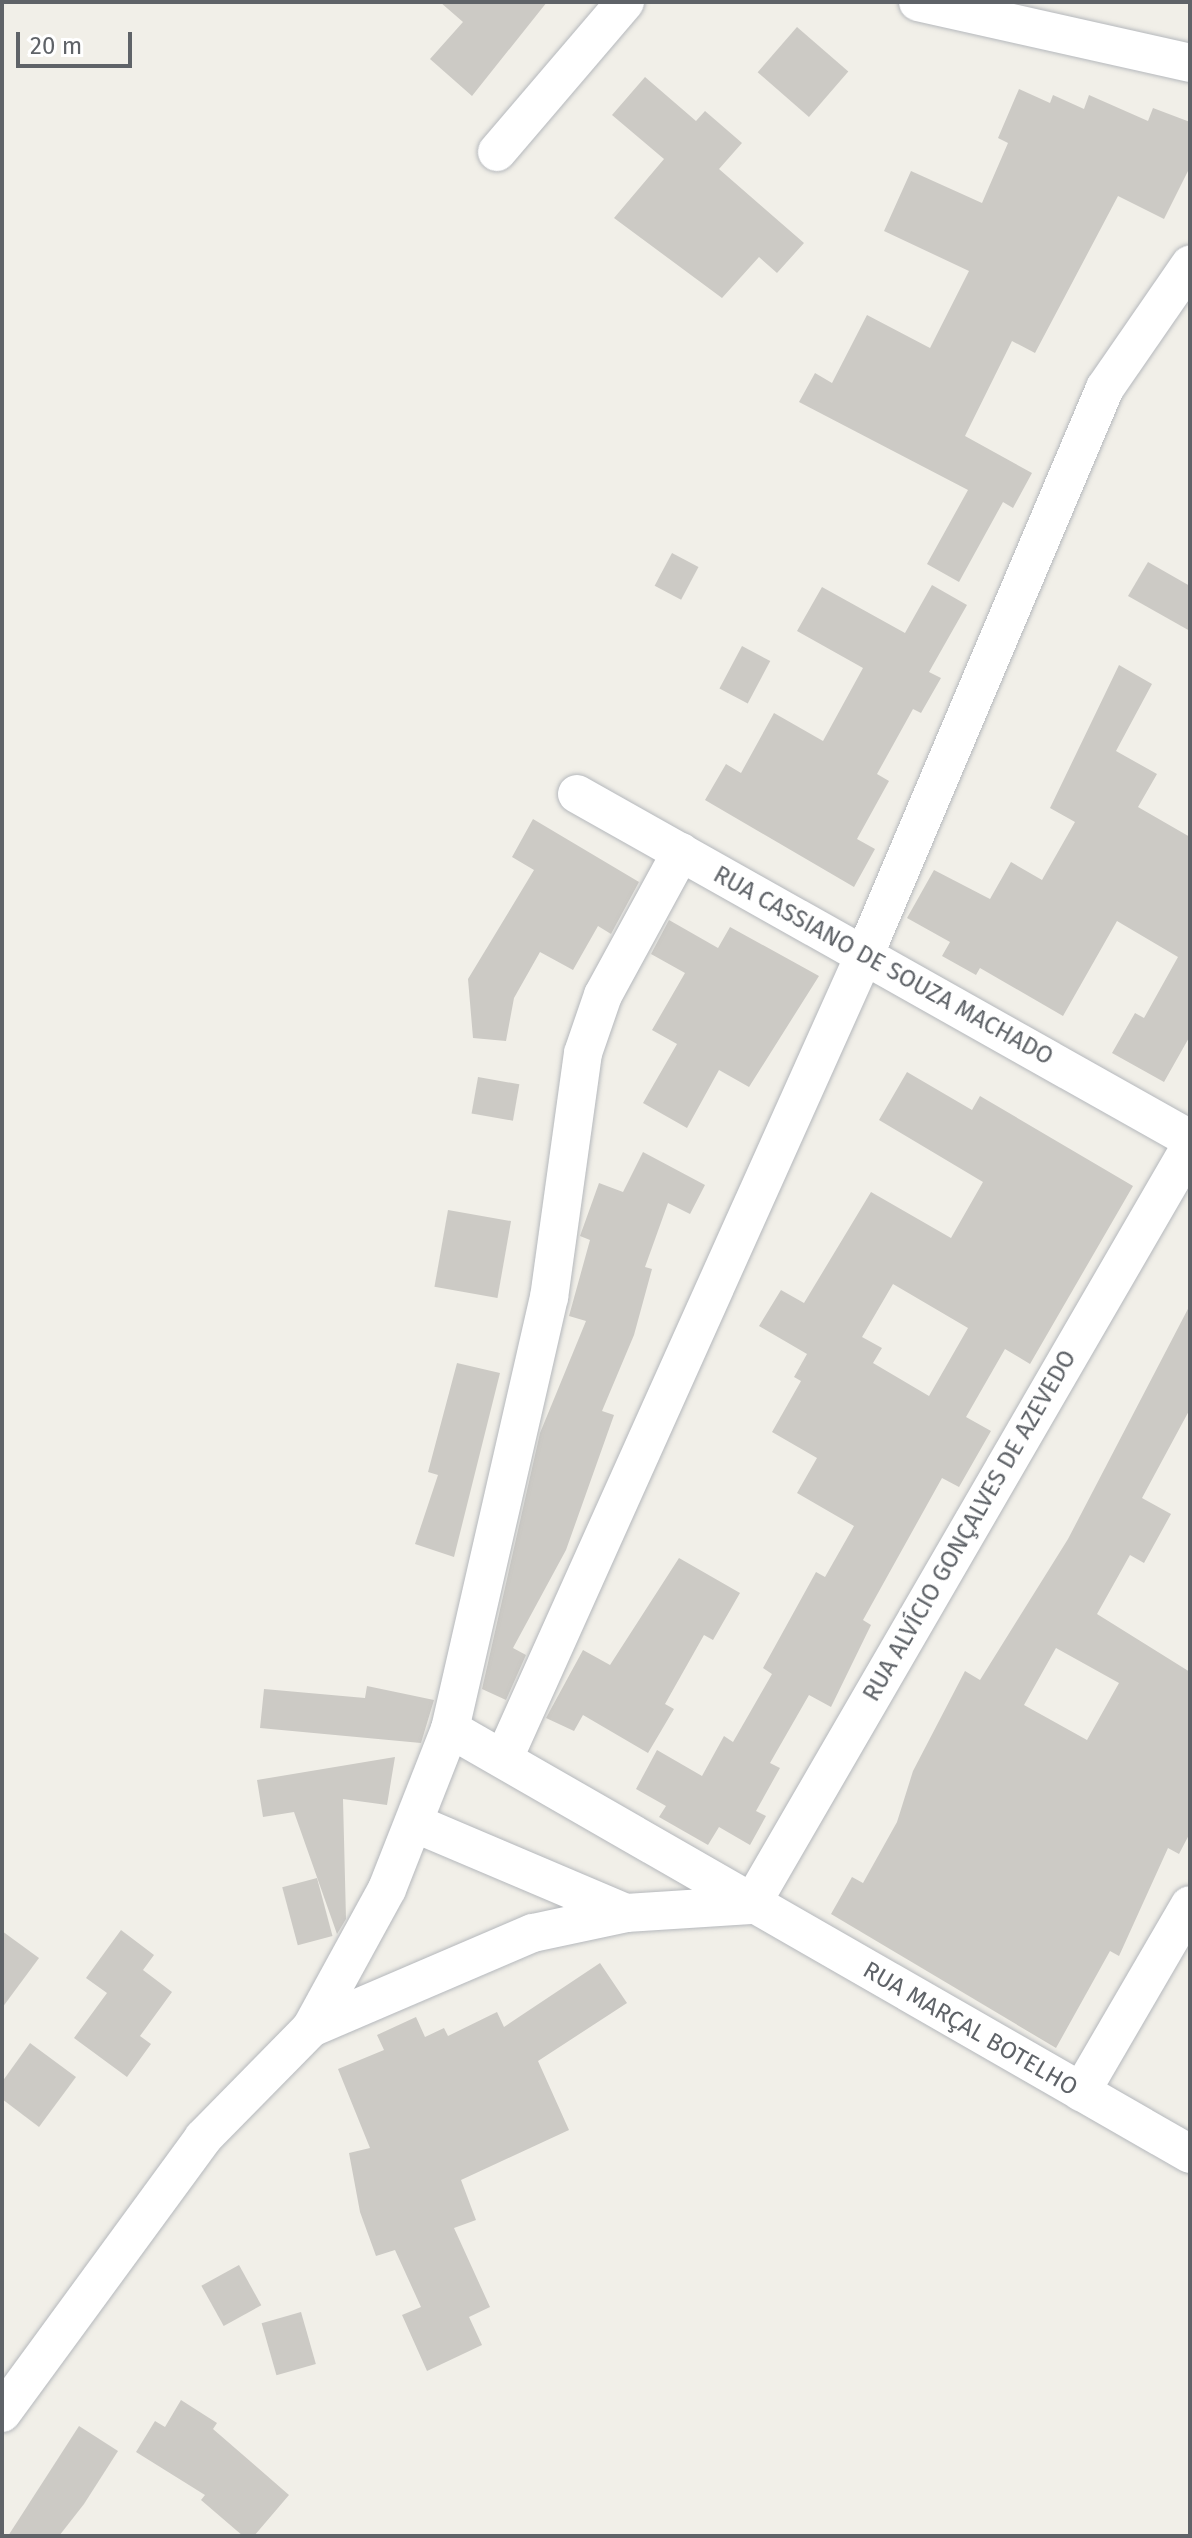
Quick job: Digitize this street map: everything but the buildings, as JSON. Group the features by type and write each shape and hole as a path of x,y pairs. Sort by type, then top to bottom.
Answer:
{"street":[{"path":"497,152 625,2"},
{"path":"918,2 1190,63"},
{"path":"504,1758 864,956 1105,388 1190,265"},
{"name":"RUA CASSIANO DE SOUZA MACHADO","path":"577,794 1190,1139"},
{"path":"2,2413 203,2138 311,2028 387,1889 450,1729 549,1297 583,1053 603,995 681,852"},
{"name":"RUA ALVÍCIO GONÇALVES DE AZEVEDO","path":"751,1905 1190,1147"},
{"name":"RUA MARÇAL BOTELHO","path":"450,1729 751,1905 1190,2154"},
{"path":"414,1823 626,1913"},
{"path":"311,2028 533,1933 626,1913 751,1905"},
{"path":"1081,2092 1190,1905"}]}
